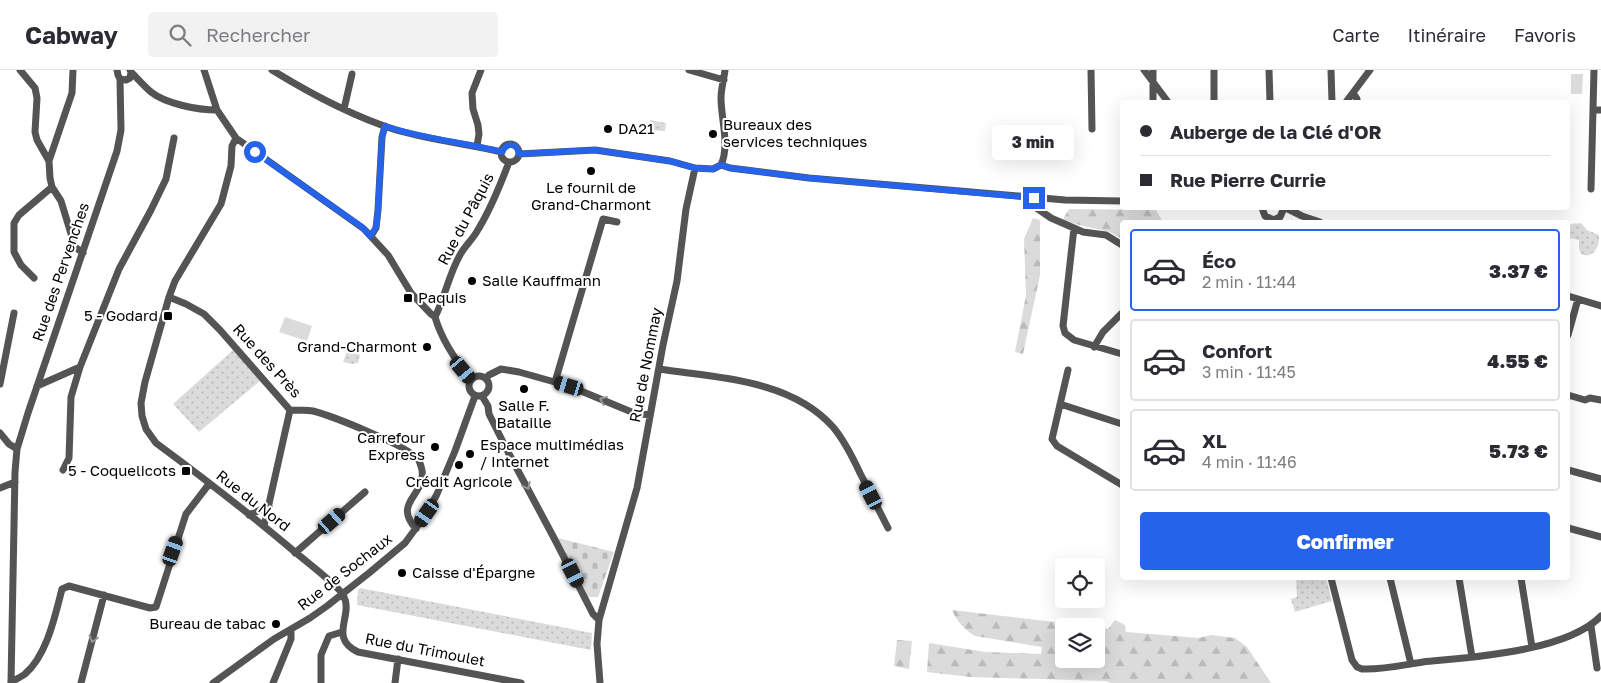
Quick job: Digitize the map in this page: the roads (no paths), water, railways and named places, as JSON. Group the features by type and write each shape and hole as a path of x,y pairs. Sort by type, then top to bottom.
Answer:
{"street":[{"path":"20,70 36,88 35,132 37,140 49,161"},
{"path":"73,70 72,93 49,161 52,187 61,201 76,247 83,253"},
{"name":"Rue des Pervenches","path":"11,682 17,448 117,151 121,130 120,79 117,70"},
{"path":"204,70 218,110 236,138 362,227 388,255 411,293 436,317 439,331 444,341 471,379"},
{"path":"272,70 311,94 385,126 435,139 502,152"},
{"path":"476,146 479,134 473,109 472,93 481,70"},
{"path":"689,70 724,80"},
{"path":"519,154 595,150 670,161 695,168 713,169 721,165 724,158 725,144 721,99 725,70"},
{"path":"1091,70 1092,129"},
{"path":"1144,70 1166,100"},
{"path":"1153,70 1153,100"},
{"path":"1214,70 1214,100"},
{"path":"1269,70 1270,100"},
{"path":"1331,70 1332,100"},
{"path":"1348,100 1370,70"},
{"path":"1591,189 1593,121 1597,110 1594,70"},
{"path":"120,79 126,80 130,78 131,71"},
{"path":"131,71 151,92 164,100 204,110 218,110"},
{"path":"344,109 352,74"},
{"path":"1353,93 1357,100"},
{"path":"370,236 376,228 382,137 385,126"},
{"path":"63,470 69,458 71,397 80,367 118,269 166,179 174,138"},
{"path":"169,297 175,281 221,204 231,166 232,146 236,138"},
{"path":"509,144 514,145 518,149 519,154 514,162 509,162 502,156 502,152 504,147 509,144"},
{"name":"Rue du Pâquis","path":"436,317 460,255 476,234 502,183 509,162"},
{"path":"721,165 730,168 809,178 1034,198 1120,201"},
{"name":"Rue de Nommay","path":"600,683 597,644 599,620 637,488 658,369 677,281 686,209 695,168"},
{"path":"34,278 22,265 14,252 14,223 19,215 52,187"},
{"path":"1034,198 1035,207 1051,218 1083,232 1106,235 1120,244"},
{"path":"1261,210 1271,220"},
{"path":"1283,214 1302,216 1314,220"},
{"path":"555,382 603,219 617,222"},
{"path":"1074,228 1063,326 1065,333 1068,337 1094,347 1120,354"},
{"name":"Rue des Près","path":"169,297 204,314 290,410 312,411 339,419 399,446 417,458 422,471 422,479 407,511 409,521 416,529"},
{"name":"Rue du Nord","path":"169,297 141,403 146,429 156,443 264,526 327,578 343,594"},
{"path":"1570,297 1601,306"},
{"path":"1570,328 1578,299"},
{"path":"0,384 14,313"},
{"path":"1094,347 1103,332 1120,315"},
{"path":"37,386 80,367"},
{"path":"486,378 489,374 501,369 519,372 569,386 634,413 650,415"},
{"path":"658,369 756,384 786,394 816,411 834,428 851,454 888,528"},
{"path":"1068,370 1052,439 1057,446 1120,484"},
{"path":"486,378 476,376 471,379 468,385 470,390 488,406 489,414 508,452 593,614 599,620"},
{"path":"478,396 487,392 489,386 486,378"},
{"name":"Rue de Sochaux","path":"213,683 274,639 310,618 402,546 427,513 437,494 478,396"},
{"path":"1570,396 1585,400 1590,398 1601,400"},
{"path":"1060,404 1120,423"},
{"path":"264,526 290,410"},
{"path":"0,433 9,444 17,448"},
{"path":"1570,471 1601,479"},
{"path":"0,488 15,482"},
{"path":"11,682 29,670 43,648 50,634 62,589 69,586 150,608 156,607 186,514 209,484"},
{"path":"295,552 365,492"},
{"path":"249,515 269,506"},
{"path":"1570,529 1601,537"},
{"path":"1332,580 1352,660 1357,667 1362,669 1510,652 1545,644 1579,632 1591,626 1601,616"},
{"path":"1390,580 1411,664"},
{"path":"1459,580 1472,657"},
{"path":"1521,580 1532,647"},
{"path":"321,683 322,656 329,636 342,632 346,603 343,594"},
{"path":"81,683 104,595"},
{"path":"1591,626 1598,668"},
{"path":"273,683 291,639 291,630"},
{"name":"Rue du Trimoulet","path":"342,632 352,649 358,652 521,683"},
{"path":"395,683 398,659"},
{"path":"468,673 469,683"}],"place":[{"name":"DA21","path":"608,129"},
{"name":"Bureaux des services techniques","path":"713,134"},
{"name":"Le fournil de Grand-Charmont","path":"591,171"},
{"name":"Salle Kauffmann","path":"472,281"},
{"name":"Paquis","path":"408,298"},
{"name":"5 - Godard","path":"168,316"},
{"name":"Grand-Charmont","path":"427,347"},
{"name":"Salle F. Bataille","path":"524,389"},
{"name":"Carrefour Express","path":"435,447"},
{"name":"Espace multimédias / Internet","path":"470,454"},
{"name":"Crédit Agricole","path":"459,465"},
{"name":"5 - Coquelicots","path":"186,471"},
{"name":"Caisse d'Épargne","path":"402,573"},
{"name":"Bureau de tabac","path":"276,624"}]}
